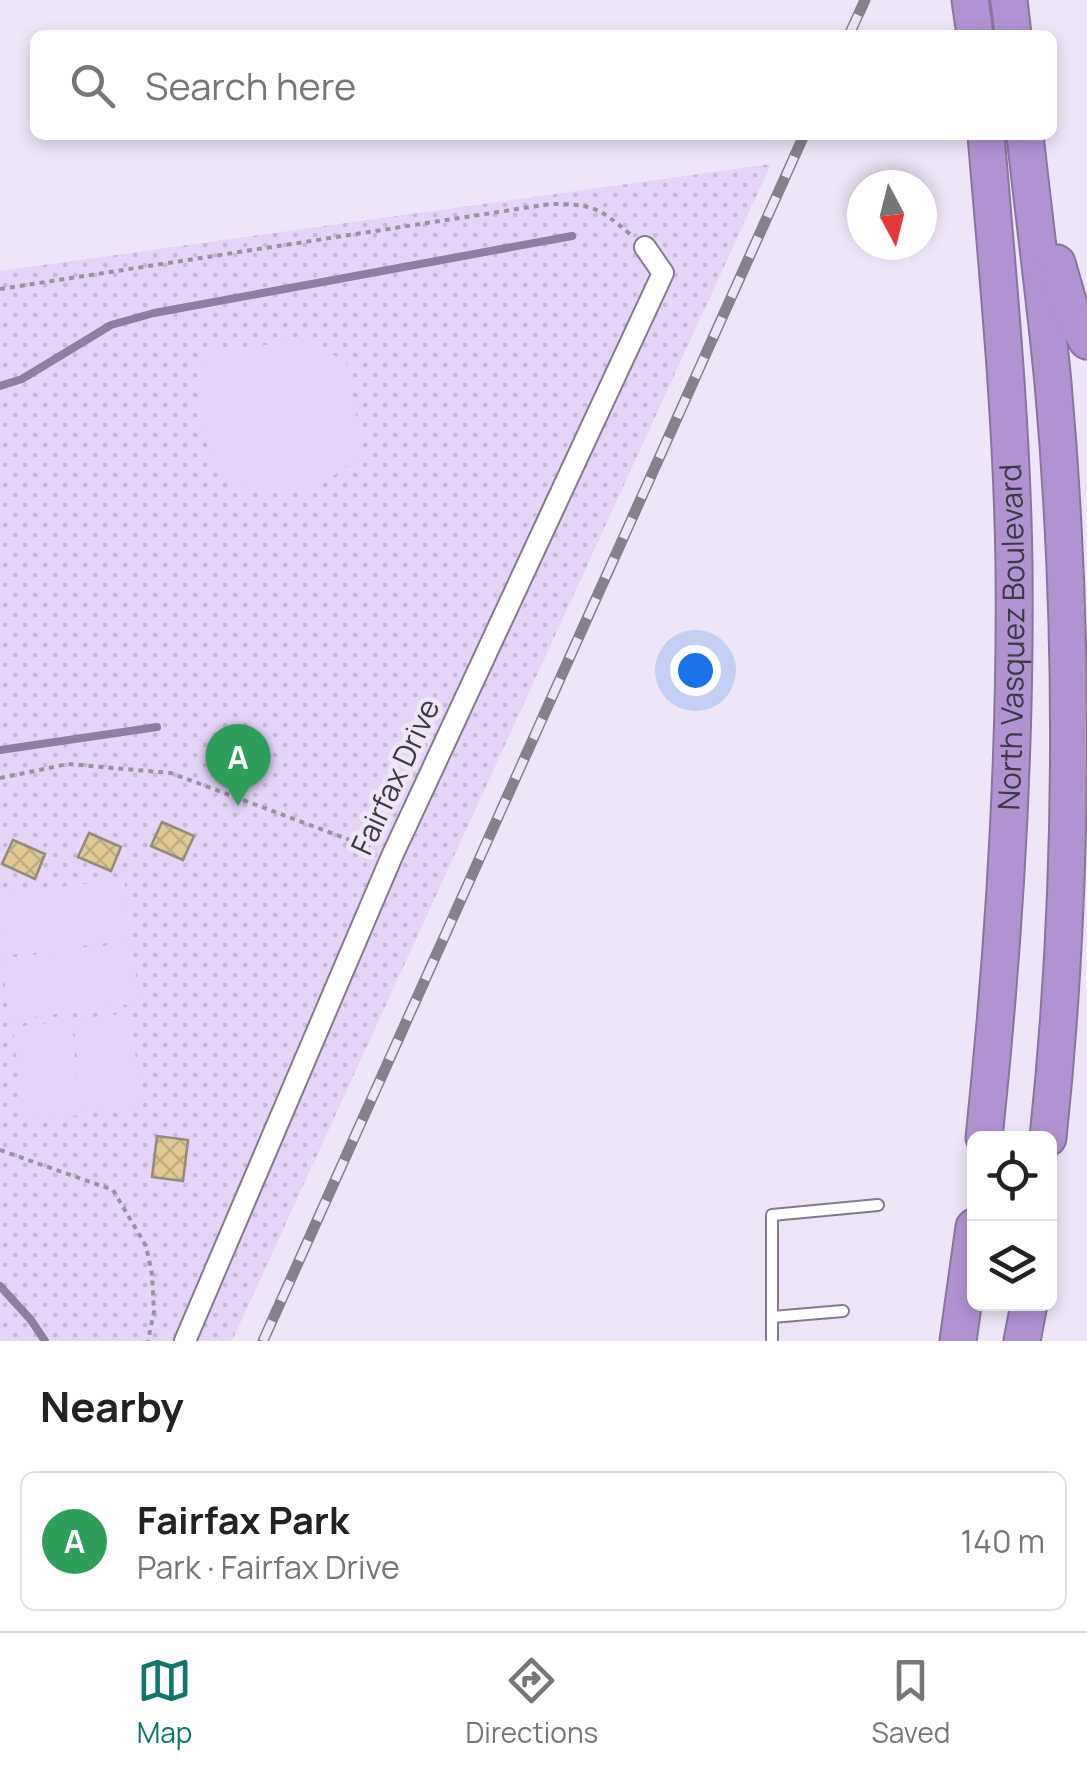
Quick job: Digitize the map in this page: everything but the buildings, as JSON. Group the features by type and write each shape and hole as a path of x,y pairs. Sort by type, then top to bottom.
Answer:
{"highway":[{"path":"970,0 973,30"},
{"path":"1009,0 1012,30"},
{"name":"North Vasquez Boulevard","path":"985,1131 1007,872 1014,567 1005,355 986,140"},
{"name":"North Vasquez Boulevard","path":"1026,140 1053,382 1066,674 1064,939 1049,1131"},
{"path":"1034,140 1060,277 1070,311 1087,340"},
{"path":"958,1341 967,1277"},
{"path":"1022,1341 1028,1311"}],"street":[{"name":"Fairfax Drive","path":"184,1341 392,856 663,273 645,247"}],"lane":[{"path":"772,1341 772,1215 878,1206"},
{"path":"772,1317 843,1310"}],"path":[{"path":"0,290 550,204 581,204 603,211 645,247"},
{"path":"0,778 68,764 171,774 392,856"},
{"path":"0,1150 113,1190 146,1246 154,1312 148,1341"}],"shaded area":[{"path":"771,164 232,1341 0,1341 0,271"},
{"path":"305,340 346,362 363,454 307,491 247,489 229,479 215,463 207,444 200,398 204,353"},
{"path":"124,879 131,940 1,956 0,895"},
{"path":"132,942 139,1003 9,1020 2,959"},
{"path":"131,1013 141,1107 83,1113 73,1019"},
{"path":"71,1021 81,1115 23,1121 13,1027"}],"waterway":[{"path":"0,386 22,379 111,325 154,313 572,236"},
{"path":"0,750 157,727"},
{"path":"0,1286 45,1341"}],"railway":[{"path":"851,30 865,0"},
{"path":"263,1341 802,140"}],"place":[{"name":"Fairfax Park","path":"238,806"}]}
